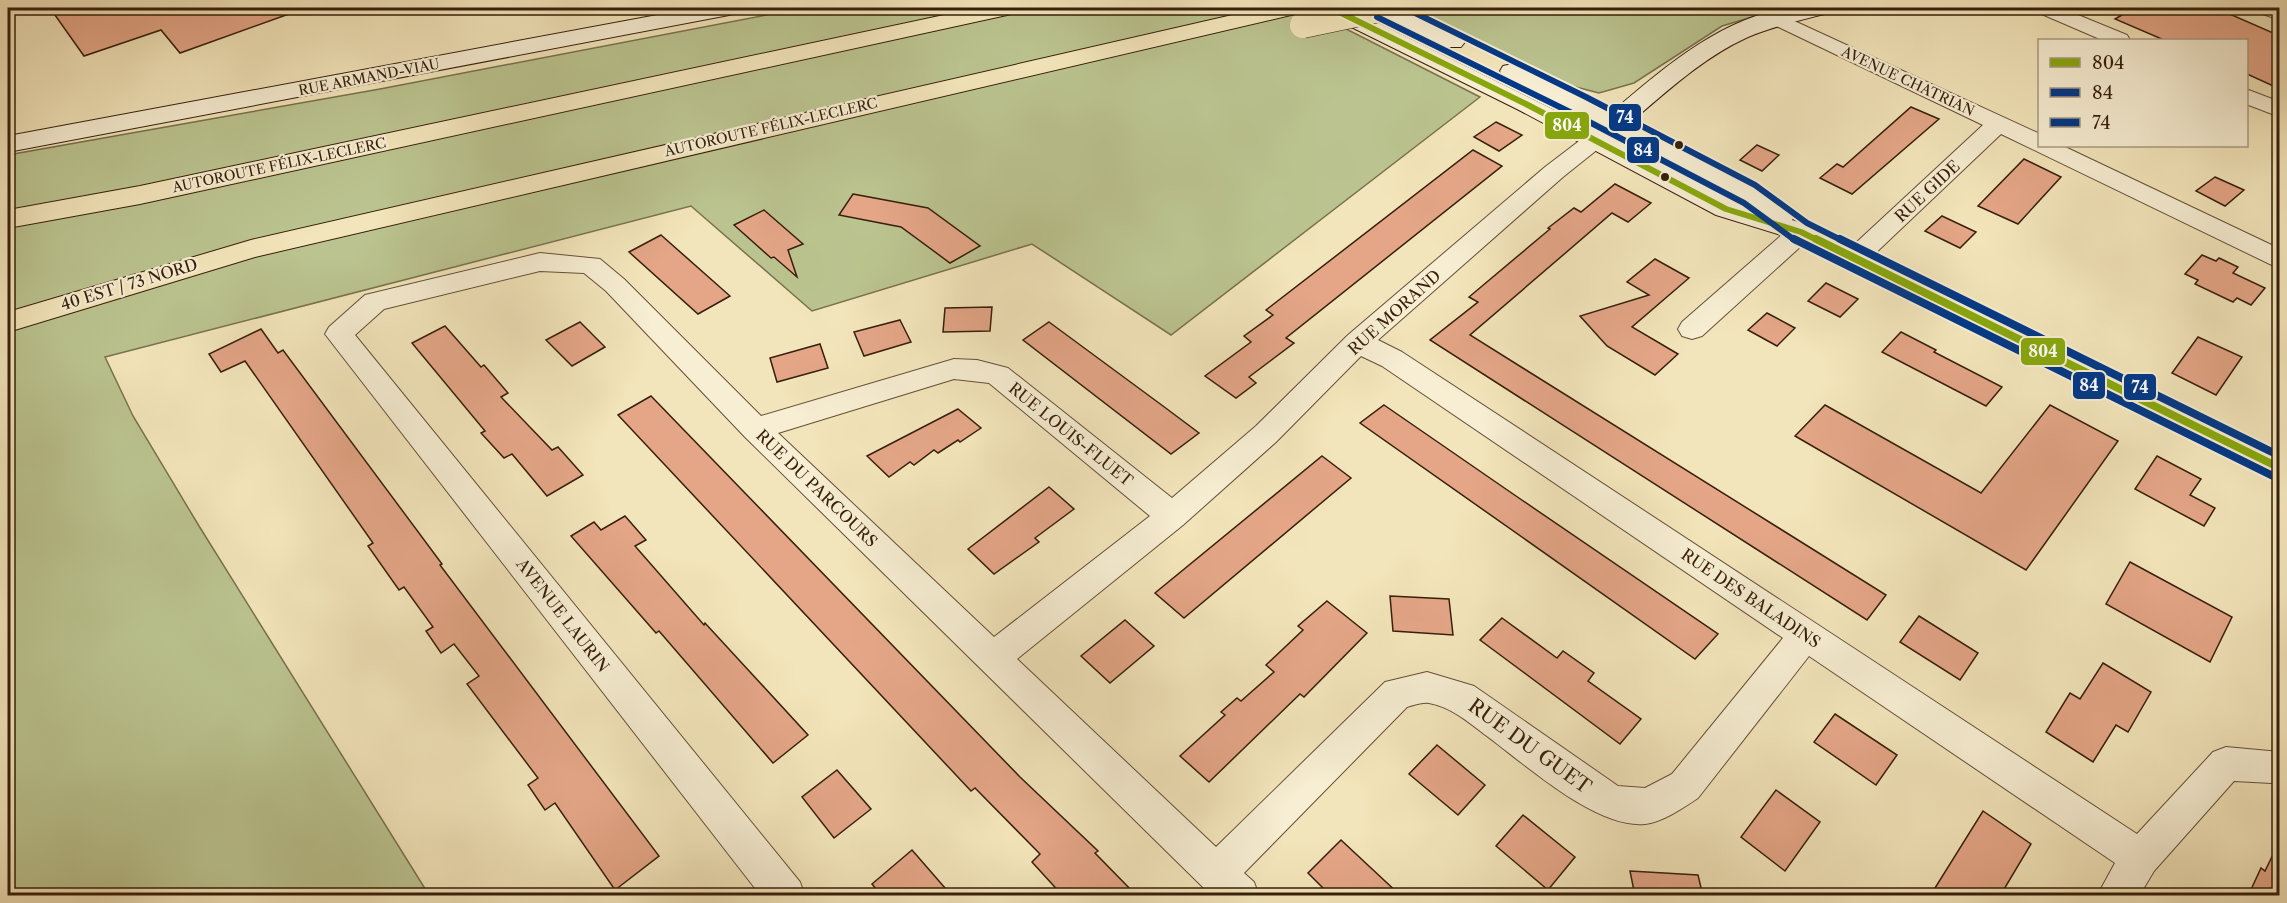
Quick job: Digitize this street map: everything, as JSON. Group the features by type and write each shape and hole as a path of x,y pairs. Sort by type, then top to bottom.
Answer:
{"highway":[{"name":"AUTOROUTE FÉLIX-LECLERC","path":"8,219 140,195 1008,8"},
{"path":"8,341 229,271 1000,88 1293,14 1383,8"},
{"name":"AUTOROUTE FÉLIX-LECLERC","path":"251,249 710,140 1293,14"},
{"path":"710,140 1000,88"},
{"path":"8,333 173,278 251,249"},
{"name":"40 EST / 73 NORD","path":"8,322 251,249"}],"main road":[{"name":"RUE ARMAND-VIAU","path":"8,144 161,117 729,8"},
{"path":"1331,8 1605,131"},
{"path":"1383,8 1605,131 1726,209 1801,232 2280,468"},
{"name":"RUE MORAND","path":"1605,131 1696,58 1729,37 1777,18 1820,8"}],"street":[{"path":"2044,8 2117,39"},
{"path":"2264,8 2280,14"},
{"name":"AVENUE CHATRIAN","path":"1777,18 2038,142"},
{"path":"2248,96 2280,110"},
{"name":"RUE GIDE","path":"1855,258 1999,123"},
{"name":"RUE MORAND","path":"994,657 1172,516 1266,434 1358,342 1554,172 1605,131"},
{"path":"2047,147 2280,260"},
{"path":"1692,329 1801,232"},
{"name":"RUE DU PARCOURS","path":"339,334 375,302 540,262 591,265 615,285 755,429 1228,885"},
{"name":"AVENUE LAURIN","path":"339,334 786,896"},
{"name":"RUE DES BALADINS","path":"1358,342 1392,358 2140,858"},
{"name":"RUE LOUIS-FLUET","path":"755,429 954,369 977,370 998,375 1172,516"},
{"name":"RUE DU GUET","path":"1228,885 1397,693 1427,687 1461,697 1589,789 1613,803 1645,806 1667,798 1684,786 1806,635"},
{"path":"2116,896 2140,858 2226,764 2272,766 2280,769"}],"green space":[{"path":"803,8 1305,8 1480,97 1171,335 1032,244 812,311 691,206 105,357 133,416 199,526 429,895 8,896 8,155 380,89"},
{"path":"1410,8 1783,8 1722,26 1634,83 1599,93 1568,85"}],"building":[{"path":"50,8 299,8 300,10 180,53 161,30 84,56"},
{"path":"2134,8 2216,8 2280,36 2280,89 2248,74 2248,39 2162,39 2115,19"},
{"path":"1911,107 1939,119 1852,194 1820,178 1837,164 1843,167"},
{"path":"1496,122 1522,135 1499,151 1474,137"},
{"path":"1757,145 1779,155 1762,171 1740,160"},
{"path":"1473,150 1502,166 1286,338 1294,343 1249,377 1256,383 1236,398 1205,376 1251,342 1244,336 1273,315 1266,310"},
{"path":"2024,159 2061,177 2018,224 1978,206"},
{"path":"2215,177 2244,190 2225,206 2196,191"},
{"path":"1615,184 1651,203 1628,222 1612,213 1470,335 1886,595 1867,620 1430,340 1478,302 1469,297 1550,229 1548,228 1574,208 1581,212"},
{"path":"853,194 928,208 980,246 950,263 901,227 839,215"},
{"path":"764,210 803,244 788,250 797,277 774,257 771,258 734,225"},
{"path":"1942,216 1976,232 1960,248 1925,231"},
{"path":"661,235 730,296 698,314 629,252"},
{"path":"2202,255 2216,261 2219,258 2238,267 2233,273 2265,288 2251,305 2237,298 2233,302 2195,284 2198,280 2185,274"},
{"path":"1655,259 1689,278 1632,327 1678,354 1655,375 1607,346 1580,316 1649,295 1627,282"},
{"path":"1826,283 1858,299 1840,317 1808,301"},
{"path":"992,307 990,331 943,332 945,308"},
{"path":"1767,313 1795,328 1777,346 1748,330"},
{"path":"900,320 911,342 864,356 854,332"},
{"path":"580,322 605,347 572,366 546,340"},
{"path":"1049,322 1199,433 1171,454 1023,340"},
{"path":"445,326 481,367 484,365 508,393 501,397 552,450 558,447 583,475 547,496 512,454 504,458 481,433 485,431 412,343"},
{"path":"261,329 278,353 283,350 442,564 440,565 659,856 615,890 555,803 545,810 528,785 538,778 467,684 479,676 454,644 441,653 426,631 433,627 404,587 399,590 368,546 373,543 245,361 221,372 209,354"},
{"path":"1901,332 2002,387 1986,406 1882,352"},
{"path":"2198,337 2242,357 2216,395 2172,373"},
{"path":"820,344 828,368 777,382 770,358"},
{"path":"651,396 1020,777 1098,851 1095,853 1137,896 1063,896 1032,862 1040,854 975,788 971,791 618,415"},
{"path":"1384,405 1718,634 1695,659 1360,423"},
{"path":"1825,405 1981,493 2050,405 2118,441 2026,570 1795,436"},
{"path":"958,409 981,428 960,442 958,440 938,453 934,450 914,465 910,462 889,477 867,456"},
{"path":"1322,456 1351,478 1184,618 1155,593"},
{"path":"2157,456 2201,479 2190,495 2215,508 2204,526 2135,489"},
{"path":"1049,487 1074,509 1035,538 1039,542 994,574 968,549"},
{"path":"625,516 646,540 635,546 704,625 705,623 808,735 773,763 659,631 656,633 571,536 594,522 601,530"},
{"path":"2130,562 2232,617 2210,662 2106,604"},
{"path":"1390,596 1449,599 1453,635 1393,631"},
{"path":"1327,601 1367,633 1304,697 1300,694 1209,782 1180,756 1225,715 1221,712 1237,698 1241,701 1274,672 1266,665 1303,630 1298,626"},
{"path":"1919,616 1978,653 1960,680 1900,642"},
{"path":"1502,618 1557,658 1563,651 1594,673 1588,681 1641,719 1620,744 1480,640"},
{"path":"1125,620 1154,646 1110,683 1081,656"},
{"path":"2103,663 2151,692 2128,732 2116,725 2093,762 2046,732 2070,693 2080,699"},
{"path":"1835,714 1897,755 1876,785 1814,742"},
{"path":"1437,745 1485,785 1458,815 1409,774"},
{"path":"837,770 871,809 834,838 802,797"},
{"path":"1776,790 1820,822 1785,871 1741,837"},
{"path":"1983,811 2031,844 2000,896 1930,896"},
{"path":"1523,815 1575,857 1548,890 1496,846"},
{"path":"1341,840 1401,896 1331,896 1308,873"},
{"path":"2280,840 2280,896 2248,896 2261,868 2265,871"},
{"path":"912,850 952,896 882,896 872,884"},
{"path":"1630,871 1698,875 1703,896 1635,896"}],"transit line":[{"name":"804","path":"1331,8 1526,104 1726,209 1801,232 2280,468"},
{"name":"74","path":"1405,8 1586,97 1755,185 1807,223 2280,456"},
{"name":"84","path":"1377,17 1576,115 1744,203 1796,241 2275,477"}]}
